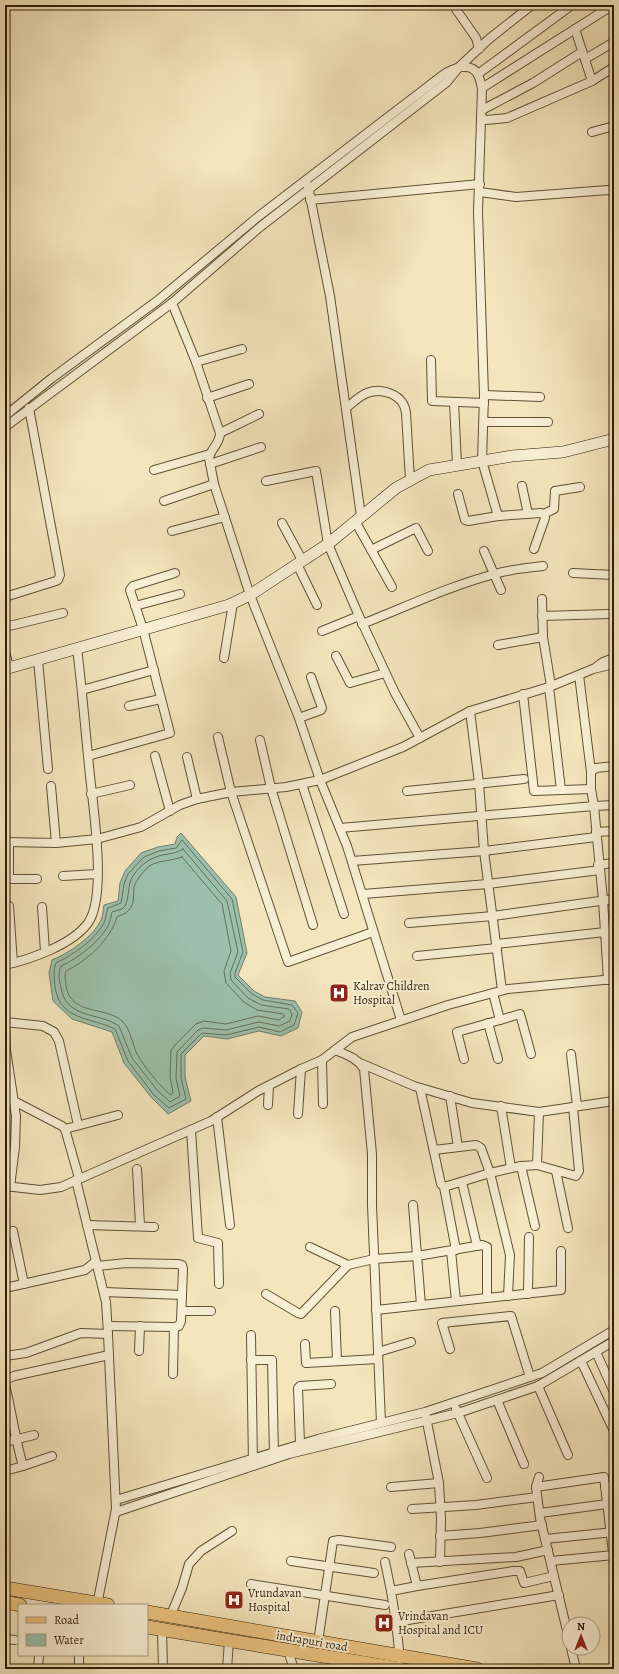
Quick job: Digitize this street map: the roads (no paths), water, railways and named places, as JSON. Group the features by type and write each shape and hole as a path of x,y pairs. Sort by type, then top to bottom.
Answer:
{"main road":[{"path":"5,1588 83,1603 101,1604"},
{"path":"5,1602 18,1605"},
{"name":"indrapuri road","path":"148,1612 318,1642 401,1665"},
{"name":"indrapuri road","path":"148,1627 288,1651 401,1665 474,1669"}],"street":[{"path":"453,5 476,38 479,49"},
{"path":"478,74 572,5"},
{"path":"482,88 613,5"},
{"path":"5,427 172,303 260,228 447,82 459,67 529,6"},
{"path":"575,29 592,81"},
{"path":"482,114 533,83 584,55 614,42"},
{"path":"5,416 52,378 161,298 259,216 443,74 459,67 468,67 478,74 482,88 480,193 478,212 484,399 482,461 498,516"},
{"path":"482,114 486,120 507,118 592,81 614,67"},
{"path":"592,132 614,126"},
{"path":"306,180 330,296 346,408 358,518 371,550 392,587"},
{"path":"310,200 480,193 516,197 608,190 614,191"},
{"path":"172,303 196,362 220,433 220,439 210,454 210,464 214,484 250,595 299,718 320,780 352,861 401,1020"},
{"path":"132,320 138,327"},
{"path":"196,362 242,350"},
{"path":"431,360 432,401 454,402 484,399 540,397"},
{"path":"207,398 249,384"},
{"path":"346,408 362,396 372,392 387,392 398,398 404,405 406,413 410,480"},
{"path":"454,402 457,465"},
{"path":"5,597 56,581 60,575 30,408"},
{"path":"220,433 259,414"},
{"path":"484,422 548,422"},
{"path":"5,651 7,668 233,603 250,595 328,544 396,488 429,470 512,456 563,452 614,439"},
{"path":"210,464 260,447"},
{"path":"154,470 210,454"},
{"path":"266,481 316,471 328,544 360,620 385,673 420,738"},
{"path":"164,501 214,484"},
{"path":"522,486 528,514"},
{"path":"458,494 465,520 468,520 498,516 544,514 554,509 555,491 580,487"},
{"path":"534,549 545,518 544,514"},
{"path":"172,531 225,517"},
{"path":"282,523 317,605"},
{"path":"371,550 416,528 428,551"},
{"path":"484,551 501,590"},
{"path":"322,631 360,620 494,574 520,568 543,566"},
{"path":"573,572 614,575"},
{"path":"88,756 170,733 143,629 130,593 131,587 175,574"},
{"path":"135,606 180,594"},
{"path":"542,599 543,637 550,686 561,790"},
{"path":"224,658 233,603"},
{"path":"5,627 64,613"},
{"path":"542,616 608,614"},
{"path":"498,645 543,637"},
{"path":"9,906 9,964 45,951 72,938 88,922 96,905 97,839 77,648"},
{"path":"336,656 350,683 385,673"},
{"path":"593,669 603,662 614,658"},
{"path":"38,660 48,769"},
{"path":"37,879 11,879 9,877 7,842 56,843 97,839 141,827 170,810 197,799 231,792 302,784 320,780 403,747 470,712 550,686 593,669 614,664"},
{"path":"82,690 154,670"},
{"path":"5,1018 6,1050 11,1095 16,1116 15,1147 7,1186 40,1190 61,1187 217,1117 300,1068 322,1060 352,1037 448,1005 502,990 611,980 610,931 603,900 599,867 594,806 591,789 591,772 579,674"},
{"path":"299,718 321,710 322,708 311,678"},
{"path":"523,694 534,791 591,789"},
{"path":"129,706 161,699"},
{"path":"470,712 479,783 484,851 502,990"},
{"path":"218,737 231,792 288,962 373,932"},
{"path":"260,740 271,788 313,925"},
{"path":"155,756 170,810"},
{"path":"187,757 197,799"},
{"path":"591,772 596,768 614,766"},
{"path":"407,791 524,778"},
{"path":"302,784 344,914"},
{"path":"92,794 130,785"},
{"path":"52,786 56,843"},
{"path":"340,828 614,805"},
{"path":"352,861 484,851 596,835 614,831"},
{"path":"363,894 488,884 599,867 614,863"},
{"path":"63,876 97,874"},
{"path":"409,923 493,916 614,899"},
{"path":"42,907 45,951"},
{"path":"417,956 610,931"},
{"path":"493,993 500,1020"},
{"path":"464,1059 457,1032 520,1014 531,1054"},
{"path":"5,1022 43,1026 54,1032 59,1041 78,1126"},
{"path":"488,1023 498,1059"},
{"path":"335,1050 353,1057 364,1069 372,1154 374,1259 381,1423"},
{"path":"444,1187 490,1172 522,1166 537,1165 576,1176 579,1171 572,1054"},
{"path":"322,1060 323,1104"},
{"path":"360,1063 420,1088 472,1103 539,1112 614,1101"},
{"path":"298,1114 300,1068"},
{"path":"268,1105 269,1086"},
{"path":"420,1088 441,1184 444,1187 454,1250 456,1301"},
{"path":"11,1095 66,1129 118,1115"},
{"path":"450,1096 458,1147"},
{"path":"501,1106 511,1168"},
{"path":"537,1165 539,1112"},
{"path":"217,1117 230,1225"},
{"path":"66,1129 106,1302 116,1512 101,1604"},
{"path":"190,1130 198,1238 218,1243 219,1284"},
{"path":"434,1150 479,1146 482,1148 490,1172 510,1255 508,1296"},
{"path":"522,1166 535,1226"},
{"path":"138,1169 140,1226"},
{"path":"556,1171 568,1228"},
{"path":"462,1182 477,1246"},
{"path":"414,1204 421,1305"},
{"path":"87,1225 154,1226"},
{"path":"13,1231 24,1284"},
{"path":"528,1294 530,1237"},
{"path":"266,1294 298,1313 303,1313 348,1265 374,1259 417,1256 485,1246 487,1247 488,1298"},
{"path":"310,1247 348,1265"},
{"path":"376,1310 561,1290 561,1251"},
{"path":"5,1288 85,1270 96,1264 177,1264 182,1265 183,1269 182,1312 181,1321 178,1326 140,1326 81,1333 26,1353 5,1356"},
{"path":"104,1292 182,1295"},
{"path":"335,1311 337,1361"},
{"path":"182,1312 210,1312"},
{"path":"450,1349 442,1323 511,1316 530,1376"},
{"path":"139,1351 140,1326"},
{"path":"173,1374 174,1327"},
{"path":"274,1456 300,1444 425,1412 542,1373 614,1330"},
{"path":"251,1335 252,1463"},
{"path":"116,1512 274,1456 458,1413 538,1386 614,1341"},
{"path":"305,1344 306,1363 337,1361 378,1355 411,1342"},
{"path":"596,1352 614,1392"},
{"path":"5,1380 14,1376 109,1355"},
{"path":"251,1360 272,1360 274,1456"},
{"path":"581,1361 614,1431"},
{"path":"300,1444 298,1388 300,1386 331,1384"},
{"path":"5,1385 8,1411 23,1466"},
{"path":"538,1386 568,1455"},
{"path":"497,1400 524,1464"},
{"path":"453,1403 487,1478"},
{"path":"425,1412 439,1483 441,1520 440,1562"},
{"path":"5,1442 34,1435"},
{"path":"5,1471 52,1456"},
{"path":"116,1500 252,1463"},
{"path":"539,1477 536,1487 542,1525 564,1616"},
{"path":"536,1487 604,1477 607,1504 611,1516 614,1557 551,1561"},
{"path":"391,1487 439,1483"},
{"path":"605,1487 614,1486"},
{"path":"412,1509 476,1505 538,1497"},
{"path":"540,1513 607,1504"},
{"path":"440,1536 480,1533 542,1525"},
{"path":"170,1616 182,1588 189,1564 201,1551 232,1531"},
{"path":"545,1539 612,1532"},
{"path":"318,1642 333,1541 335,1540 391,1547"},
{"path":"411,1563 516,1557 548,1550"},
{"path":"409,1554 417,1586"},
{"path":"291,1561 374,1573"},
{"path":"385,1562 396,1622 401,1665"},
{"path":"391,1591 514,1571 520,1571 524,1583 554,1576"},
{"path":"251,1584 385,1604"},
{"path":"396,1622 559,1595"},
{"path":"162,1630 163,1669"},
{"path":"5,1639 15,1640"},
{"path":"227,1669 229,1641"},
{"path":"288,1651 294,1669"},
{"path":"38,1669 39,1656"},
{"path":"79,1669 80,1656"},
{"path":"573,1656 576,1669"}],"water":[{"path":"181,833 236,897 247,953 238,975 254,991 265,997 295,1001 302,1012 298,1028 281,1036 259,1031 227,1039 204,1036 185,1055 185,1077 191,1101 168,1114 151,1097 124,1063 112,1032 72,1019 53,1001 49,973 52,960 80,944 97,926 103,915 104,905 118,901 120,883 125,871 141,853 158,847 175,844 177,837"}],"place":[{"name":"Kalrav Children Hospital","path":"339,993"},
{"name":"Vrundavan Hospital","path":"234,1600"},
{"name":"Vrindavan Hospital and ICU","path":"384,1623"}]}
